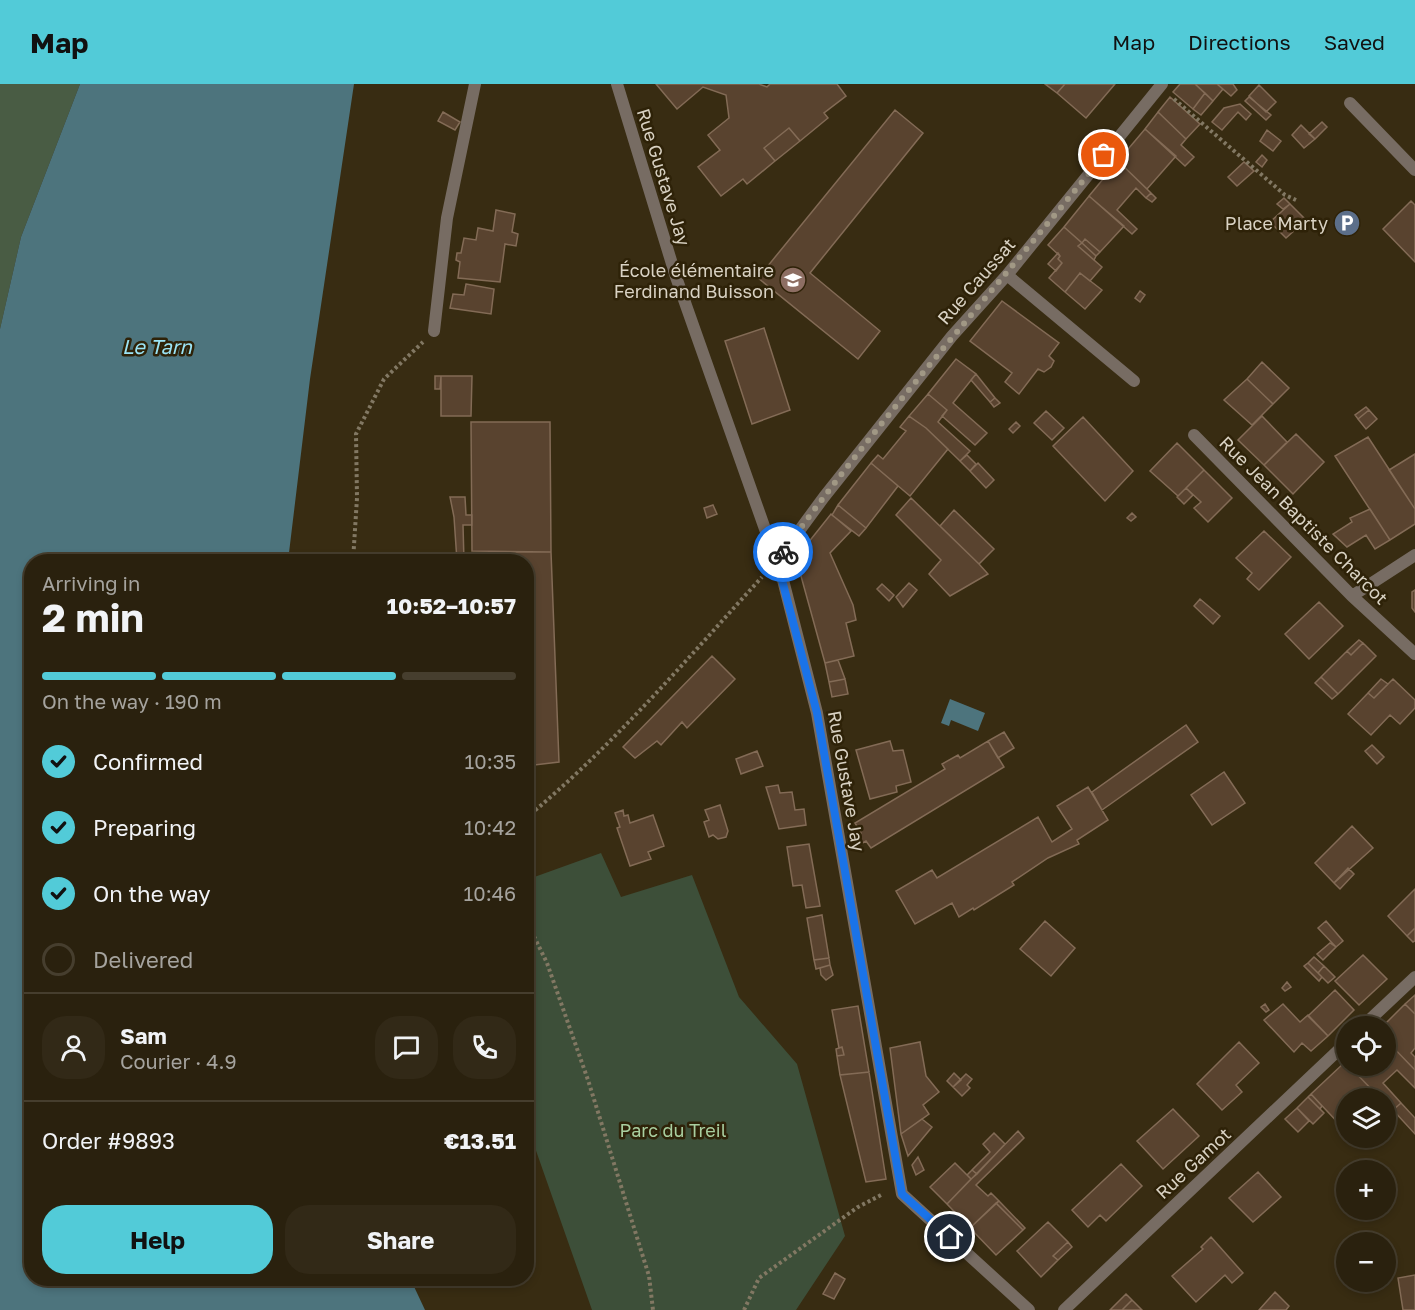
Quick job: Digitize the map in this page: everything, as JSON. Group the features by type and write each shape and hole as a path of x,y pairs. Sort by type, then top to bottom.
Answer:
{"street":[{"path":"434,331 447,218 475,84"},
{"name":"Rue Gustave Jay","path":"617,84 676,276 777,561 817,713 902,1194 1029,1310"},
{"name":"Rue Caussat","path":"777,561 824,497 952,336 1007,275 1161,86"},
{"path":"1350,103 1415,170"},
{"path":"1007,275 1134,381"},
{"name":"Rue Jean Baptiste Charcot","path":"1194,435 1352,596 1415,654"},
{"path":"1352,596 1415,555"},
{"path":"1374,1016 1415,977"},
{"name":"Rue Gamot","path":"1064,1310 1336,1052"}],"path":[{"path":"1161,86 1286,195 1296,200"},
{"path":"353,554 357,498 356,434 384,379 434,331"},
{"path":"534,811 569,782 641,708 777,561"},
{"path":"534,936 547,963 588,1080 649,1276 653,1310"},
{"path":"744,1310 759,1278 858,1207 900,1184"}],"green space":[{"path":"0,84 80,84 21,237 0,329"},
{"name":"Parc du Treil","path":"601,853 621,897 692,875 739,997 797,1064 845,1236 796,1310 592,1310 534,1145 534,877"}],"water":[{"name":"Le Tarn","path":"80,84 354,84 310,379 289,554 24,554 24,1286 414,1286 425,1310 0,1310 0,329 21,237"},
{"path":"950,699 985,713 978,731 951,720 949,726 941,723"}],"building":[{"path":"656,84 759,84 767,87 770,84 837,84 846,96 824,113 828,118 800,141 789,128 764,148 775,161 747,184 743,179 721,196 698,167 720,150 708,135 729,118 726,95 703,87 677,109"},
{"path":"1045,84 1065,84 1057,93"},
{"path":"1065,84 1115,84 1086,118 1057,93"},
{"path":"1180,84 1195,84 1205,93 1193,109 1173,92"},
{"path":"1195,84 1217,84 1223,89 1213,101"},
{"path":"1217,84 1233,84 1237,90 1231,96"},
{"path":"1259,85 1276,102 1266,112 1249,96"},
{"path":"1205,93 1213,101 1201,115 1193,109"},
{"path":"1170,97 1200,124 1186,139 1158,112"},
{"path":"1249,97 1271,115 1266,120 1245,101"},
{"path":"1240,104 1251,114 1246,120 1238,112 1222,130 1212,122 1224,108"},
{"path":"895,110 923,133 810,273 880,331 858,359 758,278"},
{"path":"443,112 460,122 455,130 438,121"},
{"path":"1158,112 1186,139 1181,145 1194,157 1185,166 1145,129"},
{"path":"1322,122 1327,127 1315,139 1309,134"},
{"path":"1301,125 1315,139 1304,148 1292,135"},
{"path":"789,128 800,141 775,161 764,148"},
{"path":"1145,129 1176,156 1147,189 1118,161"},
{"path":"1267,130 1281,141 1273,151 1260,141"},
{"path":"1262,155 1267,160 1262,167 1256,162"},
{"path":"1118,161 1151,193 1146,198 1136,188 1117,210 1137,229 1132,234 1089,196"},
{"path":"1244,162 1254,171 1237,186 1228,177"},
{"path":"1151,193 1156,198 1152,202 1146,198"},
{"path":"1089,196 1124,226 1100,252 1085,239 1082,243 1064,227"},
{"path":"1284,198 1290,204 1283,209 1277,204"},
{"path":"1411,201 1415,205 1415,262 1383,229"},
{"path":"1290,204 1306,220 1286,238 1270,222"},
{"path":"496,210 515,214 512,232 518,234 516,246 505,244 500,282 458,278 460,262 456,260 457,253 461,253 464,238 476,240 478,228 493,231"},
{"path":"1064,227 1082,243 1078,246 1102,267 1090,281 1080,273 1065,292 1049,278 1062,263 1058,259 1060,256 1048,245"},
{"path":"1085,239 1100,252 1096,256 1082,243"},
{"path":"1082,243 1096,256 1094,260 1078,246"},
{"path":"1058,253 1060,256 1058,259 1062,263 1056,271 1048,264"},
{"path":"1080,273 1102,290 1085,309 1065,292"},
{"path":"466,284 494,289 491,314 450,308 453,294 464,295"},
{"path":"1140,291 1145,295 1140,302 1135,298"},
{"path":"1002,301 1059,343 1049,356 1054,361 1051,367 1044,372 1038,369 1019,394 1005,382 1012,373 970,341"},
{"path":"764,328 790,410 752,424 725,341"},
{"path":"956,359 976,374 953,403 987,433 975,445 942,416 947,410 928,394"},
{"path":"1262,362 1289,388 1273,404 1247,379"},
{"path":"976,374 995,398 990,402 971,380"},
{"path":"435,376 441,376 440,389 435,389"},
{"path":"441,376 472,376 471,416 441,416"},
{"path":"1247,379 1273,404 1252,425 1224,400"},
{"path":"928,394 947,410 938,422 970,451 960,461 926,428 909,416"},
{"path":"995,398 1000,403 994,407 990,402"},
{"path":"1366,407 1369,410 1358,419 1355,415"},
{"path":"1369,410 1377,419 1366,429 1358,419"},
{"path":"1046,411 1064,428 1052,440 1034,423"},
{"path":"909,416 926,428 948,449 910,496 871,463 878,455 883,459 906,431 900,427"},
{"path":"1262,416 1287,442 1264,465 1238,440"},
{"path":"1083,417 1133,471 1105,501 1053,446"},
{"path":"471,422 550,422 551,552 472,551"},
{"path":"1016,422 1020,426 1013,433 1009,429"},
{"path":"1296,434 1324,462 1293,494 1264,465"},
{"path":"1368,437 1415,509 1415,524 1390,540 1335,456"},
{"path":"1177,443 1204,470 1178,496 1150,471"},
{"path":"1415,454 1415,509 1389,470"},
{"path":"967,455 976,464 970,471 960,461"},
{"path":"871,463 898,486 866,528 838,505"},
{"path":"978,463 994,480 986,488 970,471"},
{"path":"1204,470 1232,498 1208,522 1194,508 1201,502 1186,488"},
{"path":"1186,488 1193,495 1184,504 1177,497"},
{"path":"450,497 465,497 466,515 472,515 472,525 463,525 464,554 457,554"},
{"path":"911,498 988,574 950,596 929,574 941,560 896,515"},
{"path":"713,505 717,514 707,518 704,508"},
{"path":"838,505 866,528 859,536 832,515"},
{"path":"1370,509 1390,540 1375,549 1366,535 1347,547 1333,534 1352,522 1350,518"},
{"path":"954,510 994,549 979,564 940,526"},
{"path":"1132,513 1136,517 1131,521 1127,518"},
{"path":"831,514 851,531 830,553 853,605 856,620 846,623 854,656 825,663 796,558"},
{"path":"1264,531 1291,557 1259,590 1247,579 1252,573 1236,558"},
{"path":"499,552 551,552 559,762 534,765 534,554 499,554"},
{"path":"909,583 917,590 903,607 896,597"},
{"path":"882,584 894,595 889,601 877,589"},
{"path":"1415,590 1415,612 1412,608 1412,592"},
{"path":"1200,599 1220,616 1213,624 1194,606"},
{"path":"1319,602 1343,626 1309,659 1285,634"},
{"path":"1359,640 1363,643 1351,655 1347,651"},
{"path":"1363,643 1376,656 1338,694 1321,677 1347,651 1351,655"},
{"path":"712,656 735,679 687,728 682,722 661,745 657,741 635,758 623,747"},
{"path":"838,660 845,679 829,682 825,663"},
{"path":"1321,677 1338,694 1332,699 1315,683"},
{"path":"845,679 848,694 832,697 829,682"},
{"path":"1381,679 1388,684 1374,698 1368,693"},
{"path":"1393,679 1415,700 1415,708 1400,724 1390,715 1371,735 1348,714 1368,693 1374,698"},
{"path":"1186,725 1198,742 1102,810 1092,792"},
{"path":"1004,732 1014,748 998,758 988,741"},
{"path":"890,741 893,751 903,750 911,782 896,786 897,792 870,799 856,750"},
{"path":"988,741 1004,767 871,848 866,841 857,846 856,836 861,833 855,823 945,769 942,764 958,755 960,758"},
{"path":"1372,745 1384,757 1377,764 1365,751"},
{"path":"757,751 763,766 741,774 736,759"},
{"path":"1224,772 1245,803 1212,825 1191,795"},
{"path":"778,785 780,793 792,792 795,810 804,809 806,825 779,829 766,787"},
{"path":"1088,787 1108,820 1077,840 1079,844 1048,858 1012,882 1014,885 974,910 973,908 959,917 952,903 915,924 896,891 932,870 937,878 1038,817 1052,842 1072,829 1057,806"},
{"path":"720,805 728,831 726,837 718,839 713,835 709,837 704,822 709,820 705,810"},
{"path":"623,810 624,816 628,815 630,823 653,815 664,846 648,852 651,859 630,866 617,828 620,827 615,813"},
{"path":"1352,826 1373,848 1334,883 1315,863"},
{"path":"809,844 820,906 806,908 802,885 793,886 787,847"},
{"path":"1348,868 1354,874 1340,889 1334,883"},
{"path":"1415,889 1415,928 1407,936 1388,916"},
{"path":"822,915 829,958 814,960 807,918"},
{"path":"1045,921 1075,948 1051,976 1020,949"},
{"path":"1326,921 1343,941 1336,947 1318,928"},
{"path":"1415,928 1415,941 1413,942 1407,936"},
{"path":"1330,943 1336,947 1323,960 1317,954"},
{"path":"1363,955 1387,979 1359,1005 1335,981"},
{"path":"1314,957 1324,966 1318,973 1308,963"},
{"path":"829,958 830,965 816,969 814,960"},
{"path":"1308,963 1322,977 1319,981 1304,966"},
{"path":"830,965 833,975 826,980 821,975 820,968"},
{"path":"1324,966 1335,977 1328,983 1318,973"},
{"path":"1287,982 1291,987 1285,991 1282,988"},
{"path":"1335,990 1354,1010 1348,1016 1336,1016 1336,1028 1328,1036 1308,1016"},
{"path":"1415,995 1415,1014 1405,1004"},
{"path":"1265,1004 1269,1010 1266,1012 1261,1007"},
{"path":"1283,1004 1300,1022 1308,1015 1328,1036 1311,1051 1302,1043 1294,1052 1264,1020"},
{"path":"1405,1004 1415,1014 1415,1048 1411,1053 1415,1057 1415,1070 1396,1050 1396,1016 1393,1016"},
{"path":"858,1006 869,1072 840,1075 837,1056 844,1055 842,1047 839,1048 832,1010"},
{"path":"920,1042 926,1076 939,1092 923,1105 929,1114 901,1134 890,1048"},
{"path":"1239,1042 1259,1063 1236,1085 1242,1092 1222,1110 1197,1084"},
{"path":"842,1047 844,1055 837,1056 836,1049"},
{"path":"1396,1050 1415,1070 1415,1088 1397,1070"},
{"path":"1336,1070 1336,1076 1359,1076 1370,1088 1336,1088 1336,1121 1311,1094"},
{"path":"869,1072 886,1179 866,1182 840,1075"},
{"path":"954,1073 961,1080 953,1087 947,1081"},
{"path":"966,1074 972,1079 967,1085 970,1088 962,1096 953,1087"},
{"path":"1359,1076 1391,1076 1383,1083 1388,1088 1370,1088"},
{"path":"1311,1094 1322,1106 1320,1109 1308,1097"},
{"path":"1308,1097 1324,1113 1313,1124 1297,1108"},
{"path":"1396,1097 1401,1103 1396,1107"},
{"path":"1401,1103 1415,1118 1415,1134 1396,1113 1396,1107"},
{"path":"1297,1108 1309,1121 1298,1132 1285,1119"},
{"path":"1173,1109 1199,1136 1163,1169 1137,1141"},
{"path":"922,1119 932,1127 908,1156 901,1134"},
{"path":"1018,1131 1024,1138 976,1185 988,1196 991,1193 999,1201 970,1228 947,1204"},
{"path":"994,1133 1005,1144 977,1174 972,1170 990,1152 983,1144"},
{"path":"918,1157 924,1170 916,1175 912,1165"},
{"path":"955,1163 971,1179 947,1204 930,1187"},
{"path":"1121,1164 1142,1186 1106,1221 1100,1215 1088,1227 1072,1210"},
{"path":"972,1170 977,1174 971,1179 967,1175"},
{"path":"1258,1172 1281,1197 1253,1222 1229,1198"},
{"path":"999,1201 1025,1228 1023,1230 996,1203"},
{"path":"996,1203 1023,1230 996,1255 970,1228"},
{"path":"1048,1222 1068,1242 1053,1256 1058,1260 1041,1277 1017,1251"},
{"path":"1211,1237 1243,1273 1232,1283 1225,1275 1196,1302 1172,1276 1203,1249 1201,1247"},
{"path":"1068,1242 1072,1247 1058,1260 1053,1256"},
{"path":"835,1273 845,1279 834,1299 823,1294"},
{"path":"1415,1275 1415,1310 1403,1310 1398,1278"},
{"path":"1275,1292 1289,1306 1286,1310 1259,1310"},
{"path":"1126,1294 1132,1300 1122,1310 1110,1310"},
{"path":"1132,1300 1142,1310 1122,1310"}],"way so far":[{"path":"783,552 952,336 1007,275 1104,155"}],"place":[{"name":"Place Marty","path":"1347,223"},
{"name":"École élémentaire Ferdinand Buisson","path":"793,280"}],"route":[{"path":"783,552 777,561 817,713 902,1194 950,1237"}]}
